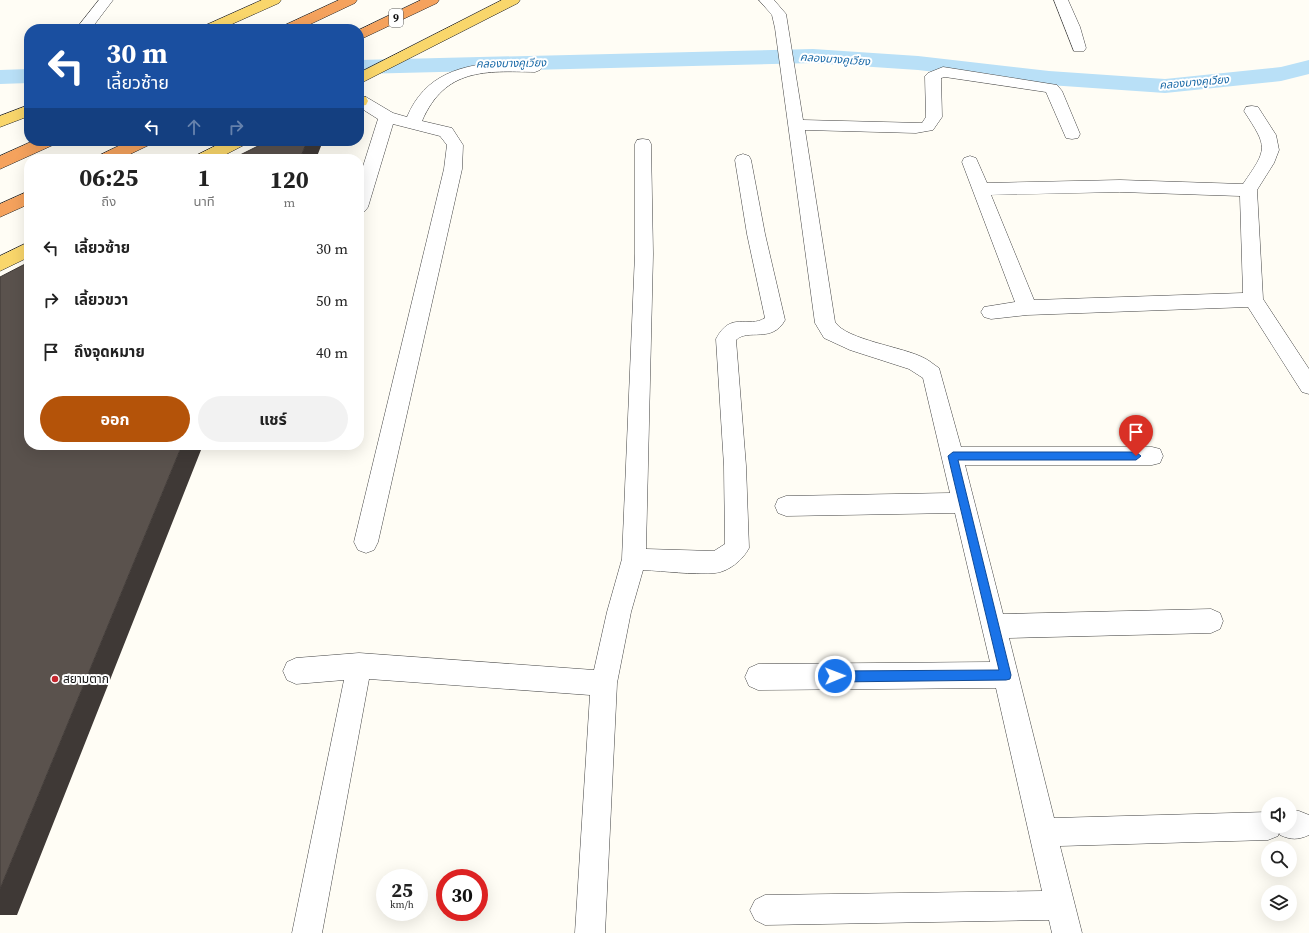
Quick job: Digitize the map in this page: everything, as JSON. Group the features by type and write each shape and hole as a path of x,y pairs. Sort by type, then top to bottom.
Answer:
{"highway":[{"path":"299,24 350,0"},
{"name":"9","path":"364,34 432,0"},
{"path":"0,163 36,146"},
{"path":"116,154 133,146"},
{"path":"0,211 24,199"}],"main road":[{"path":"221,24 274,0"},
{"path":"364,76 513,0"},
{"path":"0,106 24,100"},
{"path":"0,122 24,112"},
{"path":"213,154 228,146"},
{"path":"0,264 24,252"}],"street":[{"path":"87,24 106,0"},
{"path":"766,0 780,21"},
{"path":"785,0 780,21 824,323 831,333 857,344 916,363 932,374 1006,675 1067,933"},
{"path":"1061,0 1079,48"},
{"path":"412,124 426,98 445,81 459,73 477,69 535,67"},
{"path":"796,125 928,127 932,123 934,117 933,76 943,72 1050,88 1054,91 1072,134"},
{"path":"364,104 388,117 446,132 455,145 454,161 366,542"},
{"path":"1252,111 1268,136 1271,150 1266,163 1248,190 1253,300 1309,386"},
{"path":"364,191 388,117"},
{"path":"590,933 604,683 619,612 634,559 644,254 643,144"},
{"path":"634,559 716,562 726,557 737,548 735,466 726,339 729,332 734,329 768,326 776,320 756,234 742,160"},
{"path":"970,162 1027,308"},
{"path":"980,189 1120,186 1248,190"},
{"path":"991,312 1027,308 1253,300"},
{"path":"953,456 1152,456"},
{"path":"786,506 964,503"},
{"path":"994,626 1211,621"},
{"path":"296,671 359,666 604,683"},
{"path":"307,933 359,666"},
{"path":"758,677 1006,675"},
{"path":"1043,832 1261,826"},
{"path":"765,910 1060,905"}],"building":[{"path":"258,146 305,146 302,154 242,154"},
{"name":"สยามตาก","path":"24,265 24,450 180,450 0,889 0,277"}],"waterway":[{"name":"คลองบางคูเวียง","path":"364,67 813,56 918,63 1049,78 1165,86 1281,74 1309,67"},
{"name":"คลองบางคูเวียง","path":"0,77 24,76"}],"place":[{"name":"สยามตาก","path":"55,679"}],"route":[{"path":"835,676 1006,675 953,456 1136,456"}]}
